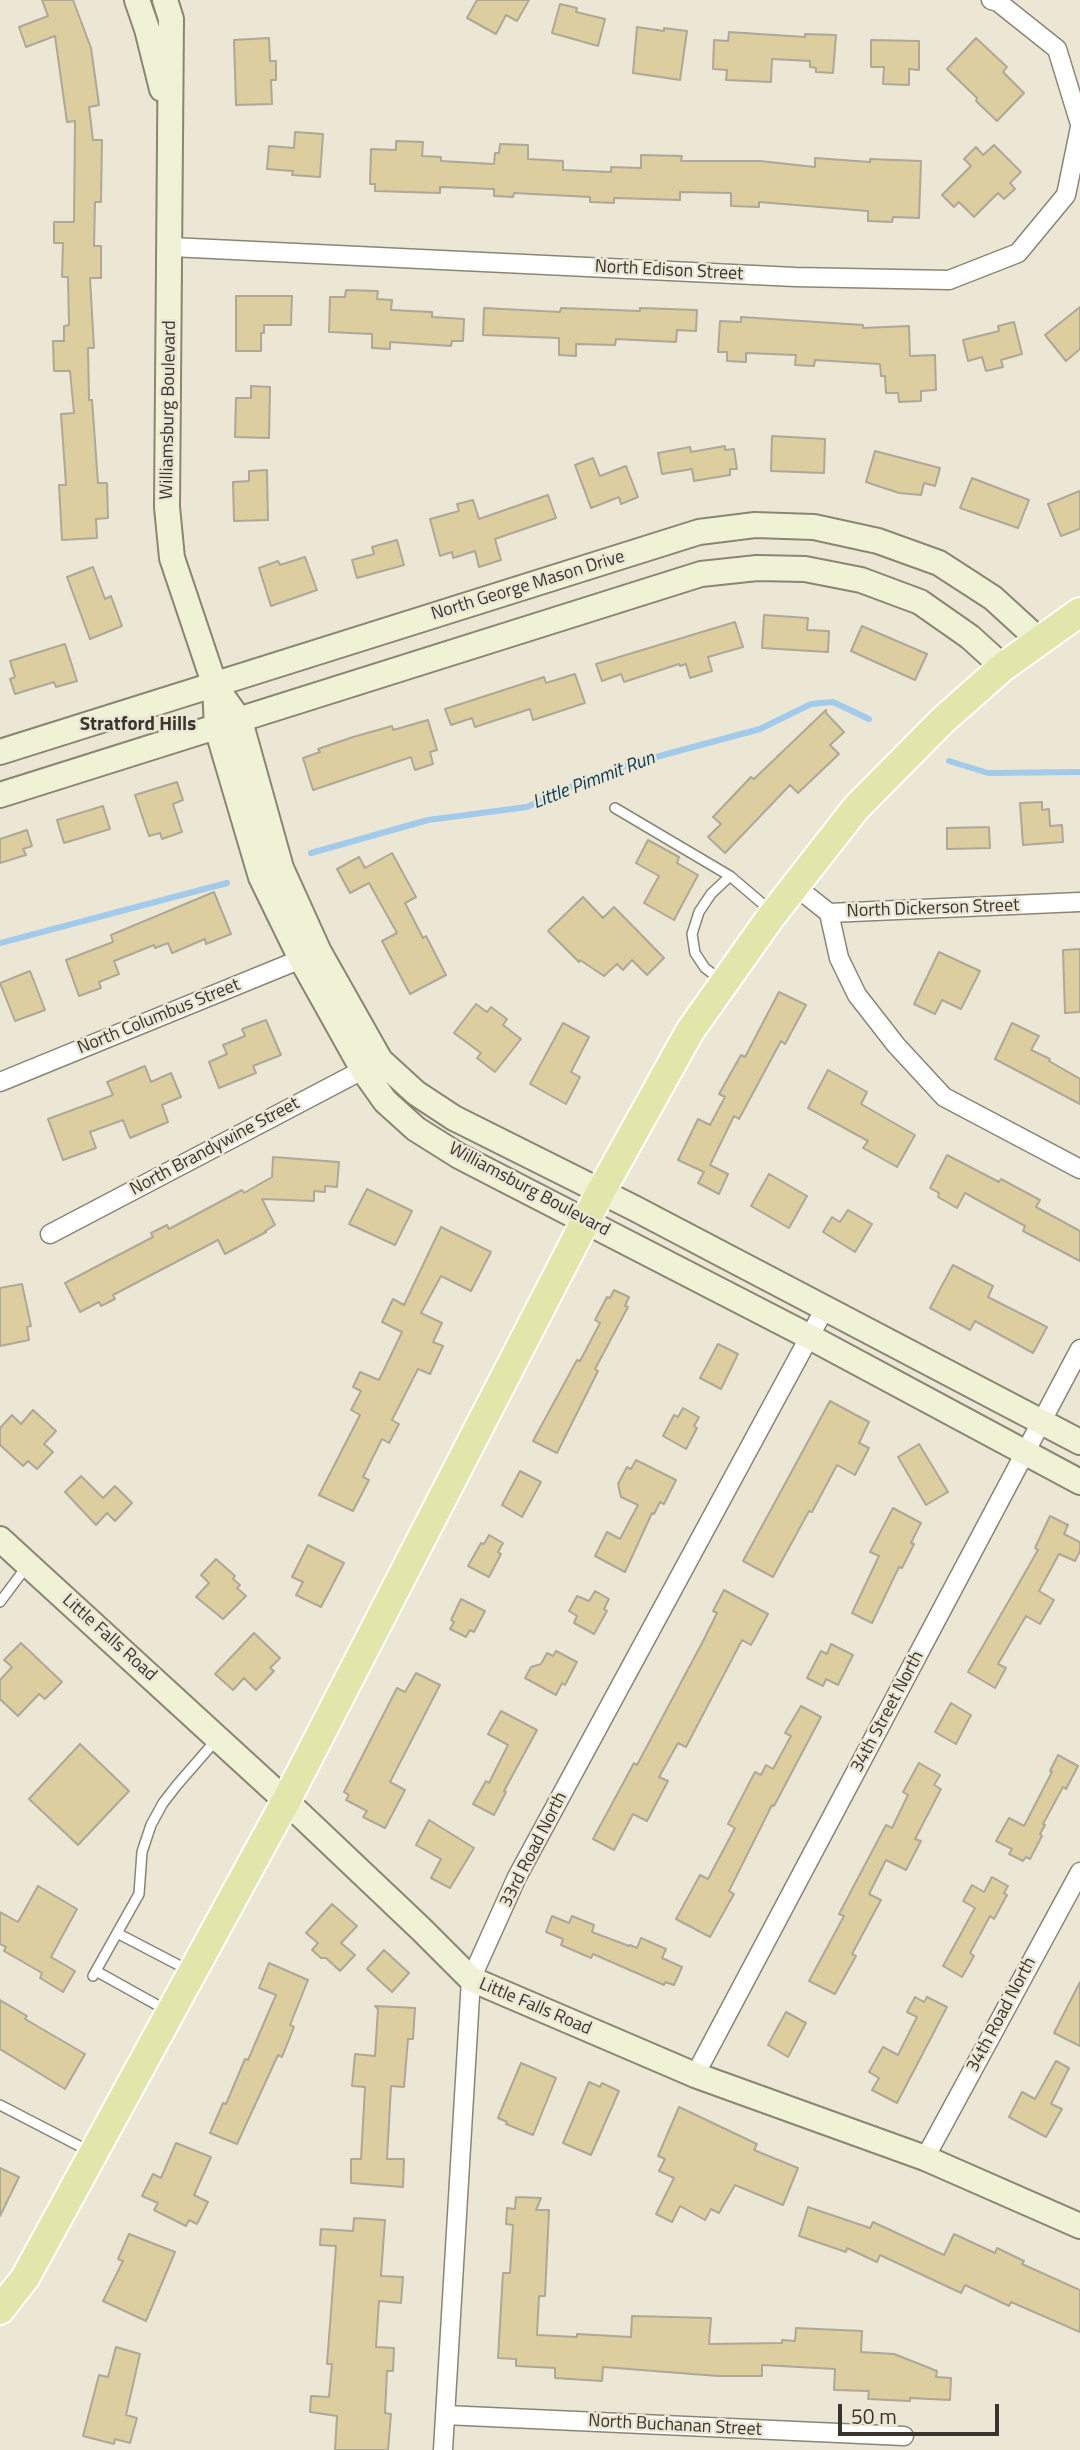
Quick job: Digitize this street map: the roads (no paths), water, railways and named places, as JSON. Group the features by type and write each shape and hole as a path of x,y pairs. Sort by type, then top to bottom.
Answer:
{"main road":[{"path":"0,2310 25,2278 286,1801 601,1191 690,1031 774,913 856,808 943,720 1003,667 1080,612"}],"street":[{"name":"Williamsburg Boulevard","path":"136,0 147,29 172,127"},
{"name":"Williamsburg Boulevard","path":"165,0 171,19 167,507 172,558 215,686 217,728 261,877 310,955 371,1065 385,1101 416,1129 459,1156 810,1337 1080,1482"},
{"path":"991,0 998,2 1056,49 1080,126"},
{"name":"North Edison Street","path":"171,247 781,276 949,280 1018,253 1066,195 1080,126"},
{"name":"North George Mason Drive","path":"0,752 699,533 755,525 814,527 878,541 939,563 993,598 1040,641"},
{"path":"0,795 701,574 757,568 805,569 861,580 920,601 970,637 1003,667"},
{"name":"Williamsburg Boulevard","path":"215,686 240,721 281,868 310,955"},
{"name":"North Dickerson Street","path":"795,886 829,913 1080,902"},
{"path":"829,913 839,958 857,995 896,1045 944,1097 1080,1168"},
{"name":"North Columbus Street","path":"0,1082 310,955"},
{"name":"Williamsburg Boulevard","path":"371,1065 454,1118 601,1191 1080,1442"},
{"name":"North Brandywine Street","path":"50,1234 371,1065"},
{"name":"33rd Road North","path":"443,2450 471,1979 517,1877 825,1308"},
{"name":"34th Street North","path":"695,2075 1080,1349"},
{"name":"Little Falls Road","path":"0,1539 286,1801 471,1979 695,2075 925,2158 1080,2226"},
{"name":"34th Road North","path":"925,2158 1080,1872"},
{"name":"North Buchanan Street","path":"445,2415 904,2436"}],"lane":[{"path":"615,808 730,876 774,913"},
{"path":"724,983 705,968 695,953 692,934 699,912 711,894 730,876"},
{"path":"0,1602 28,1565"},
{"path":"171,2013 94,1973 139,1894 142,1852 150,1825 177,1785 218,1738"},
{"path":"117,1933 192,1973"},
{"path":"0,2105 94,2153"}],"waterway":[{"name":"Little Pimmit Run","path":"311,853 428,820 527,807 630,764 760,729 811,704 833,702 869,719"},
{"name":"Little Pimmit Run","path":"949,761 988,773 1080,772"},
{"name":"Little Pimmit Run","path":"0,943 227,883"}],"district":[{"name":"Stratford Hills","path":"138,725"}]}
